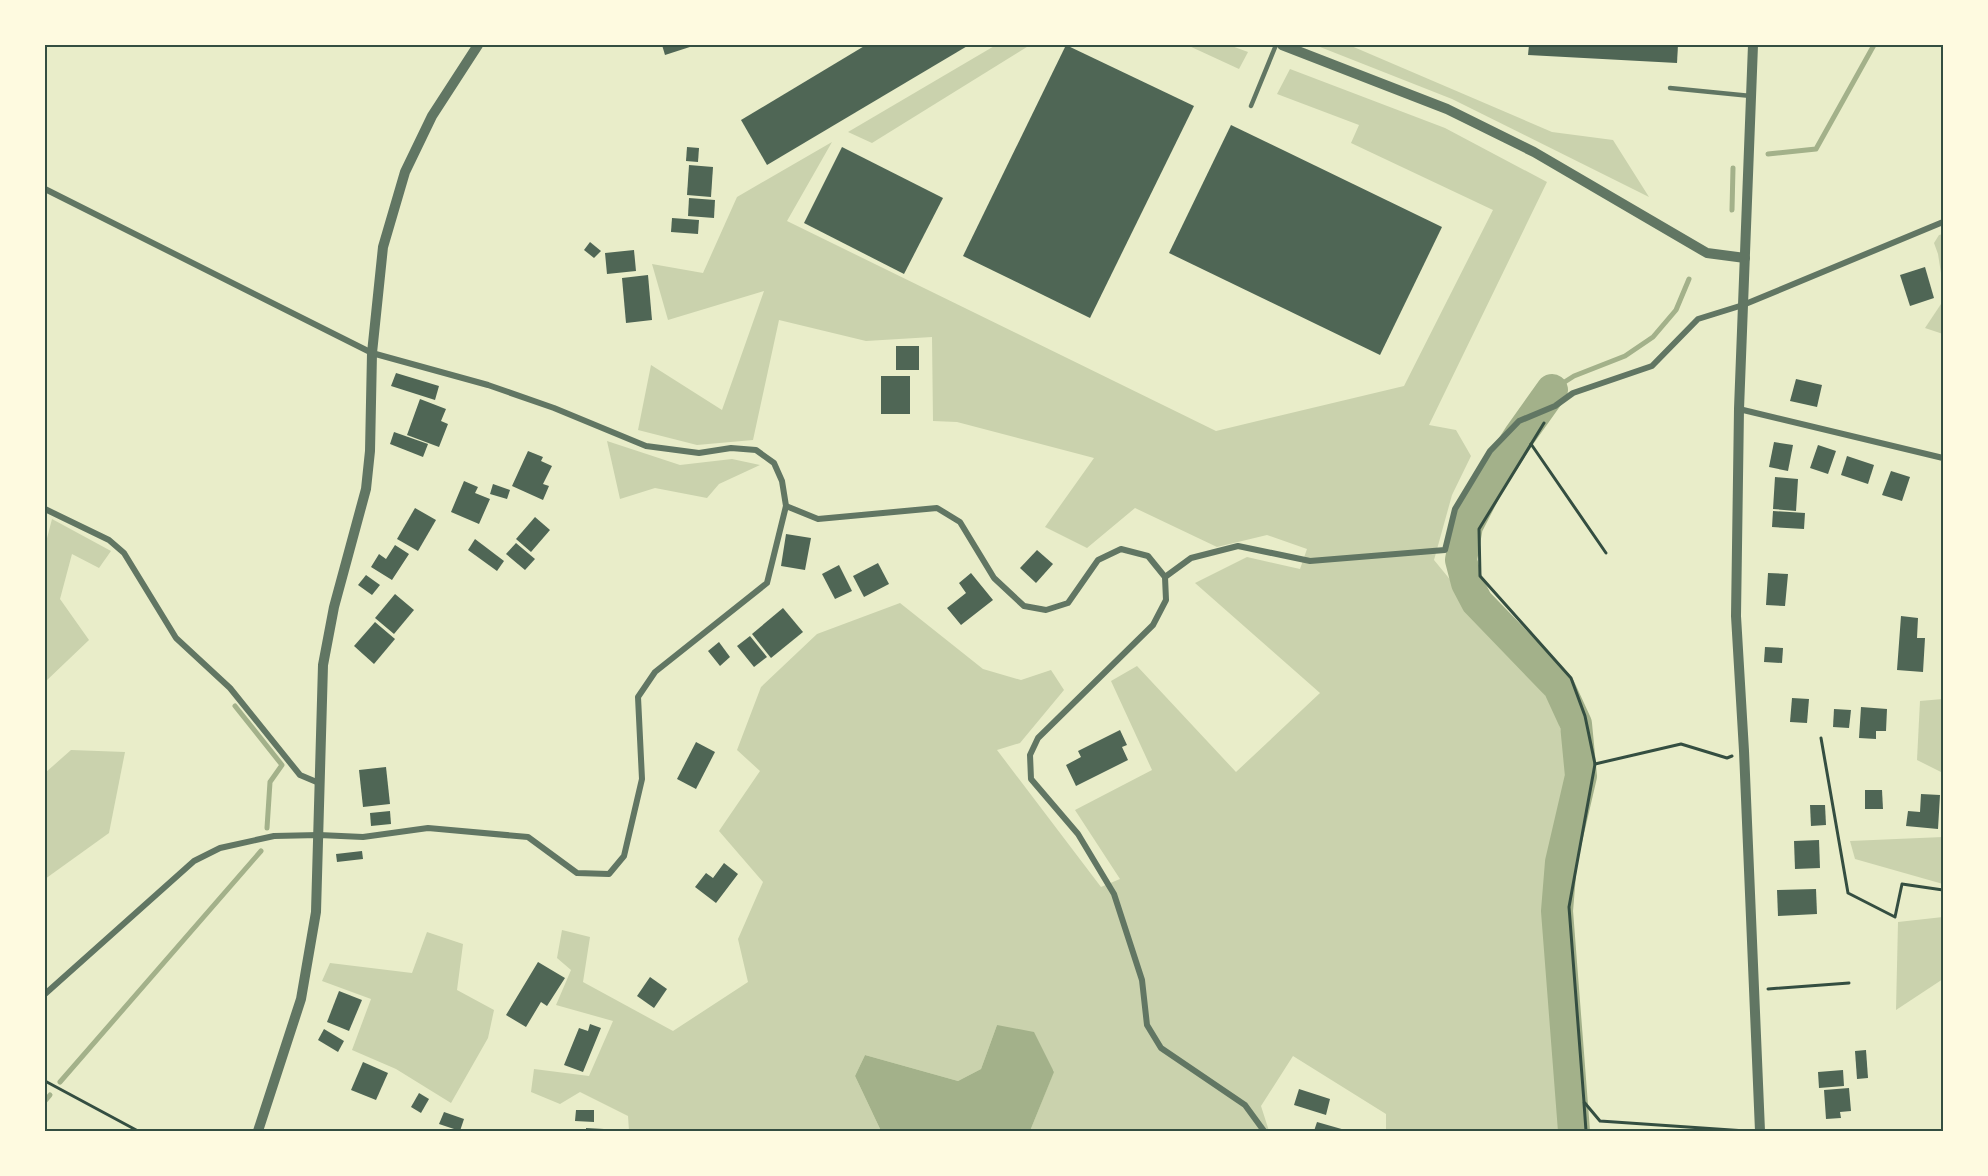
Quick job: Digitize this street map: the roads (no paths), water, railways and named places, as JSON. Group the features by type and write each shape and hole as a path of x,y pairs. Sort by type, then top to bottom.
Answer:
{"street":[{"path":"258,1131 302,999 316,912 323,665 334,607 366,489 370,451 372,354 383,246 405,172 432,116 478,45"},
{"path":"1282,45 1447,109 1534,152 1707,253 1745,258"},
{"path":"1753,45 1738,409 1736,616 1760,1131"},
{"path":"45,189 372,354 554,408 646,446 699,453 731,448 756,450 774,463 782,481 786,506 767,584 655,672 638,698 642,779 624,856 609,874 577,873 528,837 428,828 363,837 274,836 220,848 195,861 45,994"},
{"path":"1165,577 1191,558 1238,546 1310,561 1445,550 1455,509 1490,451 1519,421 1555,406 1573,393 1652,366 1698,320 1743,305 1943,222"},
{"path":"1738,409 1943,458"},
{"path":"786,506 818,519 937,508 960,522 994,578 1024,606 1046,610 1068,603 1098,560 1121,549 1148,556 1165,577 1166,600 1153,625 1038,738 1030,755 1031,779 1078,834 1114,894 1142,980 1148,1025 1161,1048 1245,1105 1264,1131"},
{"path":"45,509 109,540 124,553 176,638 230,688 300,775 320,783"}],"lane":[{"path":"1251,106 1276,45"},
{"path":"1670,88 1751,96"}],"waterway":[{"path":"1768,154 1816,149 1874,45"},
{"path":"1732,210 1733,168"},
{"path":"1552,390 1574,376 1625,356 1653,337 1676,310 1689,279"},
{"path":"1552,390 1489,483 1467,526 1461,560 1467,583 1477,602 1559,687 1576,724 1581,776 1561,862 1557,911 1574,1131"},
{"path":"235,706 282,765 270,782 267,828"},
{"path":"60,1082 261,851"},
{"path":"45,1101 50,1095"}]}
